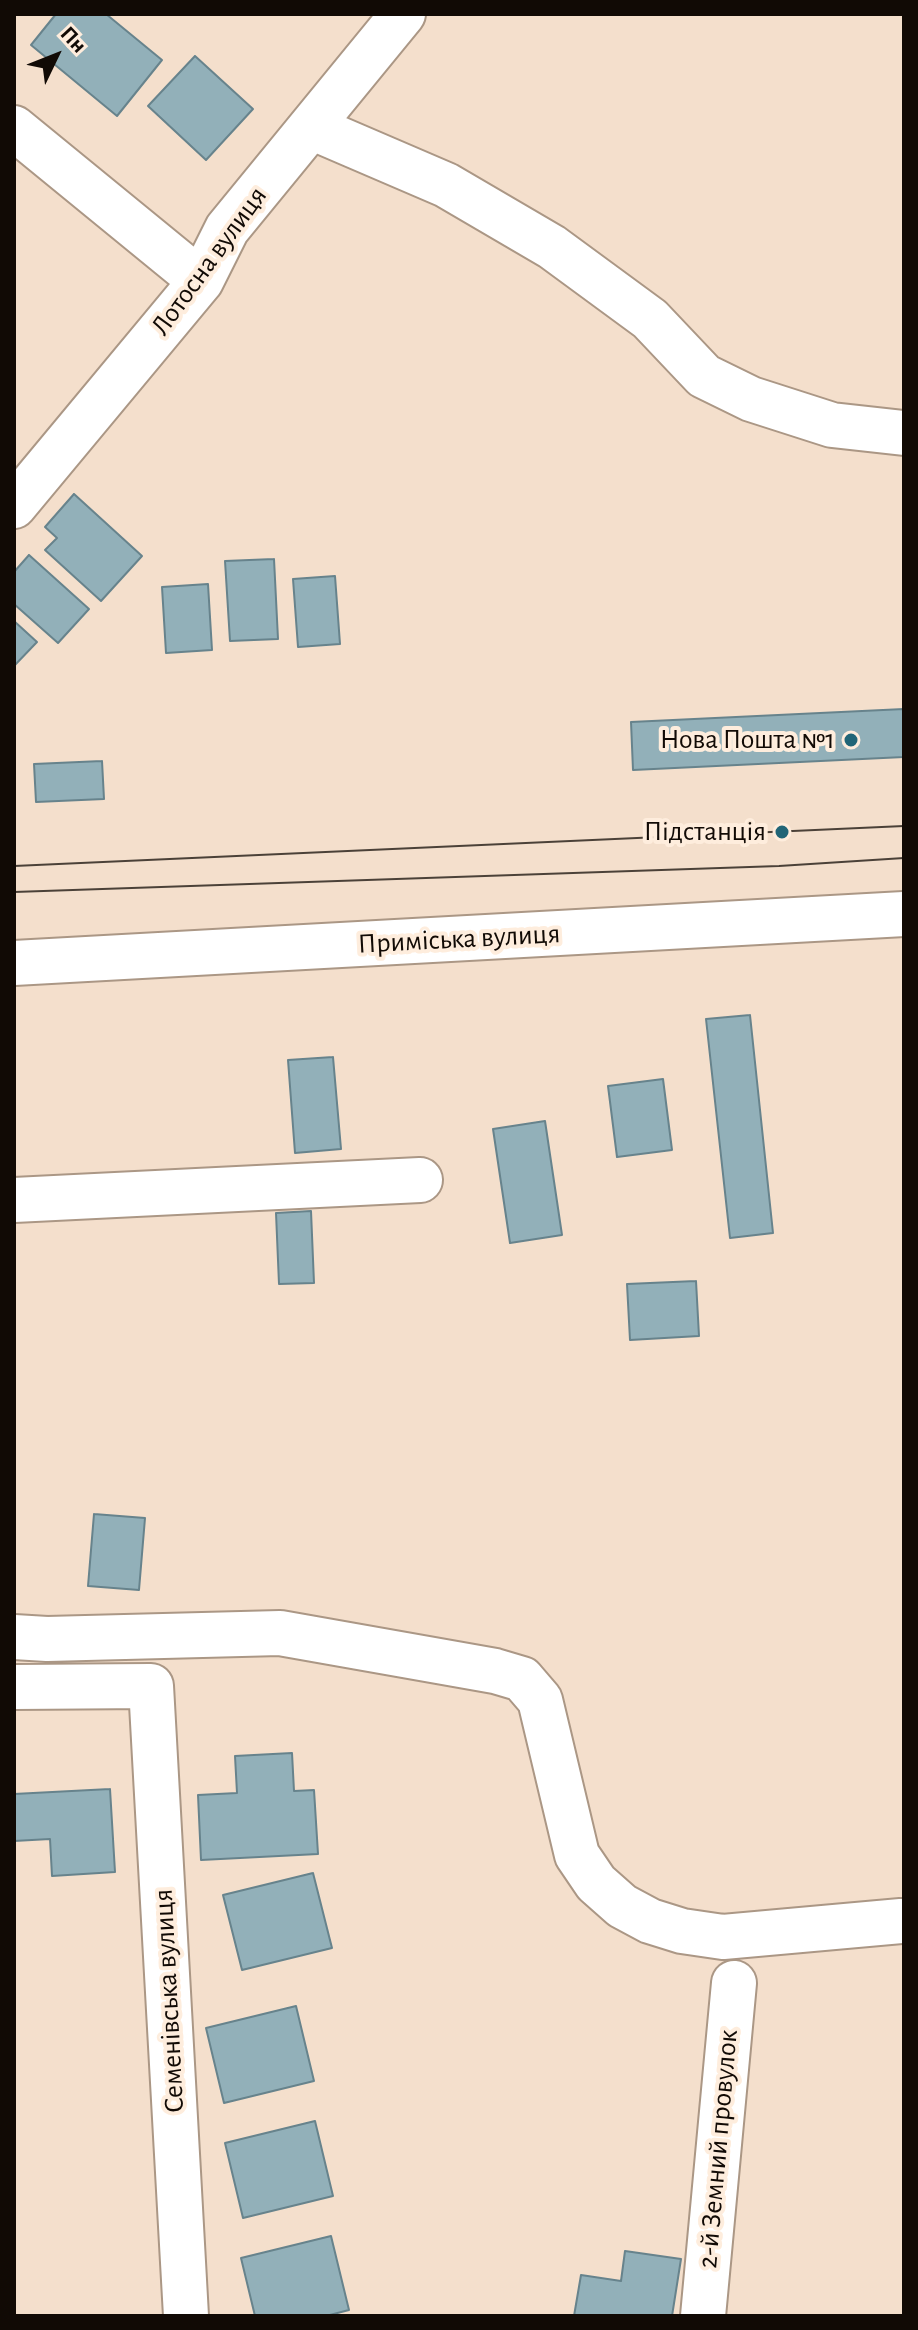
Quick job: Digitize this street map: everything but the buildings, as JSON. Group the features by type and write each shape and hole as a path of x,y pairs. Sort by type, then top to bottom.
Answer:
{"street":[{"name":"Лотосна вулиця","path":"14,506 201,281 227,229 403,14"},
{"path":"311,127 446,185 552,247 650,319 704,376 751,399 832,425 904,433"},
{"path":"14,128 201,281"},
{"name":"Приміська вулиця","path":"14,963 904,914"},
{"path":"14,1200 420,1180"},
{"path":"14,1637 47,1639 280,1633 495,1671 522,1679 540,1700 577,1855 596,1883 622,1906 650,1921 682,1931 723,1937 901,1921"},
{"name":"Семенівська вулиця","path":"14,1687 151,1686 186,2316"},
{"name":"2-й Земний провулок","path":"703,2316 734,1983"}],"tram line":[{"path":"14,866 904,826"},
{"path":"14,892 779,866 904,858"}],"place":[{"name":"Нова Пошта №1","path":"851,740"},
{"name":"Підстанція","path":"782,832"}]}
